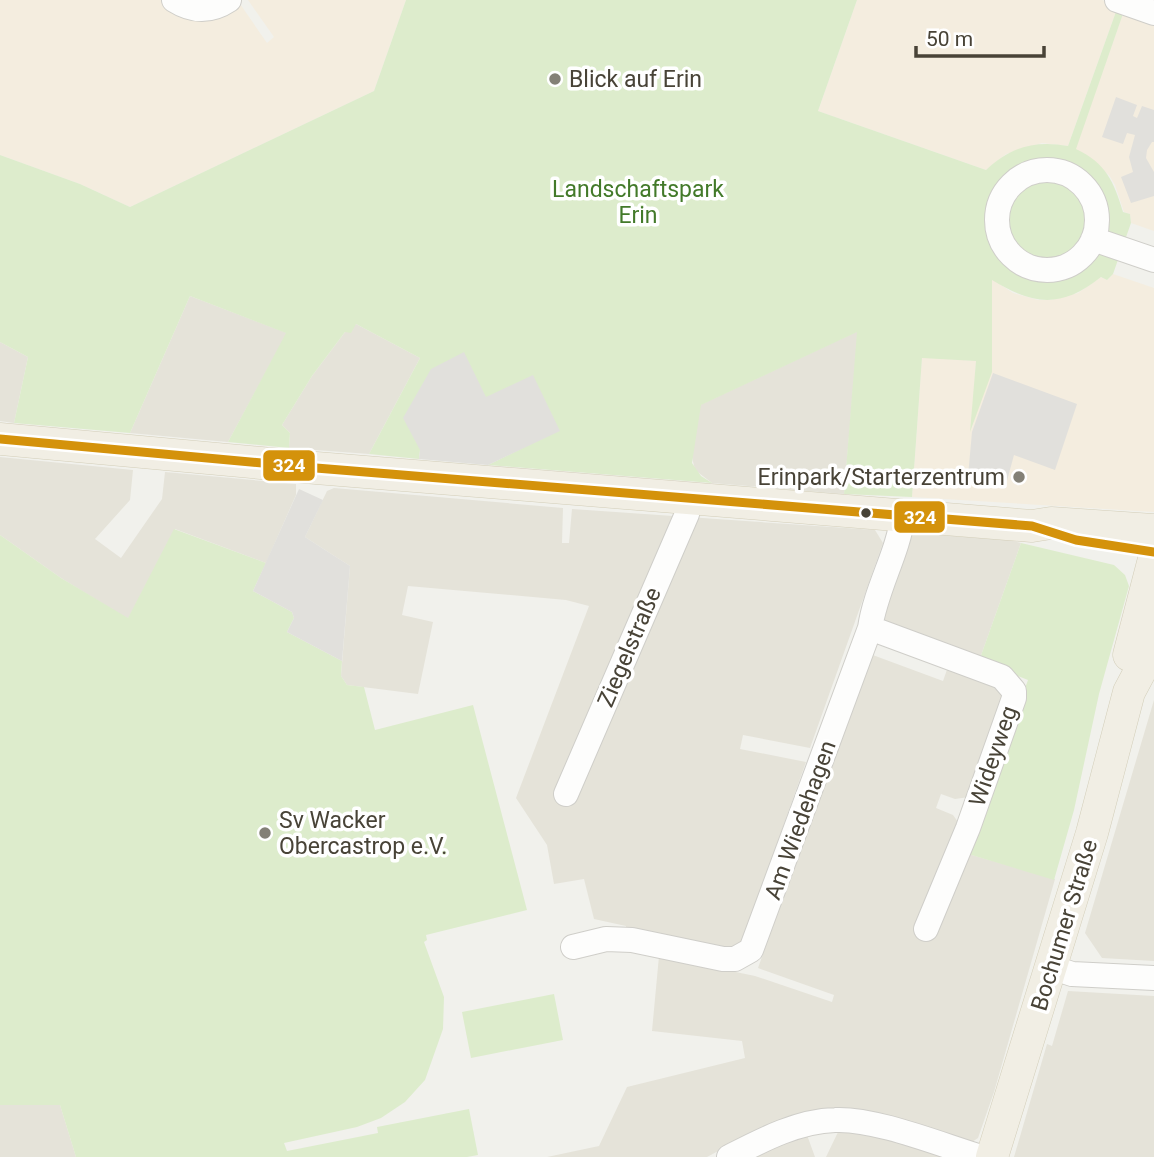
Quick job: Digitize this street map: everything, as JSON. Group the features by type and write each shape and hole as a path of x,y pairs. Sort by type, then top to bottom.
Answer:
{"main road":[{"path":"0,439 1032,526 1051,523 1154,530"},
{"path":"1032,526 1109,546 1154,552"},
{"name":"Bochumer Straße","path":"1129,692 1128,657 1154,559"},
{"name":"Bochumer Straße","path":"992,1157 1090,840 1129,692 1144,662 1154,632"}],"street":[{"path":"174,0 198,10 212,9 229,0"},
{"path":"1117,0 1154,13"},
{"path":"1051,170 1063,173 1077,180 1092,198 1097,223 1093,239 1079,257 1057,269 1040,270 1025,265 1011,255 1002,242 998,229 999,203 1007,188 1019,178 1034,171 1051,170"},
{"path":"1093,239 1154,260"},
{"name":"Ziegelstraße","path":"566,794 687,514 691,499"},
{"name":"Am Wiedehagen","path":"573,947 606,939 632,940 723,959 735,959 751,950 870,628 873,606 899,535 903,515"},
{"name":"Wideyweg","path":"870,628 1002,677 1014,691 1014,698 968,828 926,929"},
{"path":"1051,967 1072,974 1154,978"},
{"path":"729,1157 783,1132 833,1120 873,1124 981,1157"}],"shaded area":[{"path":"0,0 162,0 164,3 238,1 267,43 274,37 248,0 406,0 374,91 130,207 80,184 0,155"},
{"path":"857,0 1102,0 1118,6 1068,146 1042,143 1006,154 986,170 818,111"},
{"path":"1125,8 1154,19 1154,231 1131,223 1130,214 1124,212 1109,175 1075,149"},
{"path":"1116,97 1137,105 1133,116 1137,118 1142,106 1154,110 1154,142 1147,150 1146,158 1154,172 1154,196 1131,203 1121,177 1133,172 1129,157 1135,135 1127,133 1123,144 1102,137"},
{"path":"1113,274 1154,288 1154,512 912,497 922,357 976,361 972,429 991,337 992,279 1013,293 1038,300 1051,300 1078,293 1101,277 1107,280"},
{"path":"190,296 287,333 228,442 130,433"},
{"path":"356,324 420,358 369,454 289,448 290,433 282,425 312,376 345,332"},
{"path":"858,331 844,494 712,483 695,470 692,457 700,405"},
{"path":"0,342 28,357 14,423 0,421"},
{"path":"464,352 486,397 533,375 560,431 488,465 419,459 420,450 403,418 431,369"},
{"path":"993,373 1077,404 1055,470 1014,455 1005,488 968,476 972,432"},
{"path":"0,457 133,470 130,500 95,539 121,558 162,499 165,472 296,484 296,495 266,563 175,529 128,619 61,578 0,535"},
{"path":"334,488 563,508 562,543 569,543 572,509 875,530 883,543 810,748 743,735 740,749 806,762 742,942 728,949 594,919 584,879 554,884 547,845 516,798 589,606 566,600 408,586 402,615 433,622 418,694 347,685 341,676 350,566 305,537 327,491"},
{"path":"299,489 323,500 305,537 350,566 342,661 287,632 294,618 292,612 253,591"},
{"path":"913,533 1021,543 979,661 880,625"},
{"path":"870,654 943,681 949,664 1006,692 969,797 955,799 941,794 936,808 953,815 958,822 965,853 1055,879 994,1092 978,1138 972,1142 875,1114 750,1134 707,1157 547,1157 599,1146 627,1087 745,1058 742,1041 652,1031 659,956 755,976 832,1002 834,995 758,968"},
{"path":"1154,700 1154,961 1102,958 1085,933"},
{"path":"1068,991 1154,996 1154,1157 1014,1157 1047,1044 1052,1046"},
{"path":"0,1105 60,1105 76,1157 0,1157"},
{"path":"839,1130 870,1134 942,1157 826,1157"},
{"path":"807,1135 815,1157 750,1157"}],"green space":[{"name":"Landschaftspark Erin","path":"406,0 857,0 818,111 986,170 1004,156 1024,147 1045,144 1068,146 1118,6 1125,8 1076,149 1102,167 1116,191 1123,212 1130,214 1131,223 1113,274 1107,280 1101,277 1073,294 1060,299 1034,298 1021,295 992,280 992,372 970,432 976,361 922,358 912,497 844,494 857,332 701,405 692,463 701,476 712,483 488,465 559,430 420,450 419,459 369,454 420,358 356,324 351,333 345,332 312,376 282,425 290,433 289,448 228,442 286,333 190,296 130,433 14,423 28,357 0,342 0,155 80,184 130,207 374,91"},
{"path":"174,529 266,563 253,591 292,612 294,618 287,632 342,661 341,676 347,685 364,687 375,730 473,705 527,910 426,935 427,940 424,942 444,997 443,1029 425,1080 405,1102 381,1118 357,1127 284,1143 287,1151 378,1133 377,1127 469,1109 478,1155 76,1157 60,1105 0,1105 0,535 61,578 128,618"},
{"path":"1021,543 1114,565 1125,575 1129,586 1099,694 1074,810 1054,880 965,853 1028,680 979,661"},
{"path":"554,994 563,1040 471,1058 462,1012"}],"transit line":[{"name":"324","path":"0,439 316,468 1032,526 1076,540 1154,552"}],"place":[{"name":"Blick auf Erin","path":"555,79"},
{"name":"Erinpark/Starterzentrum","path":"1019,477"},
{"name":"Sv Wacker Obercastrop e.V.","path":"265,833"}]}
